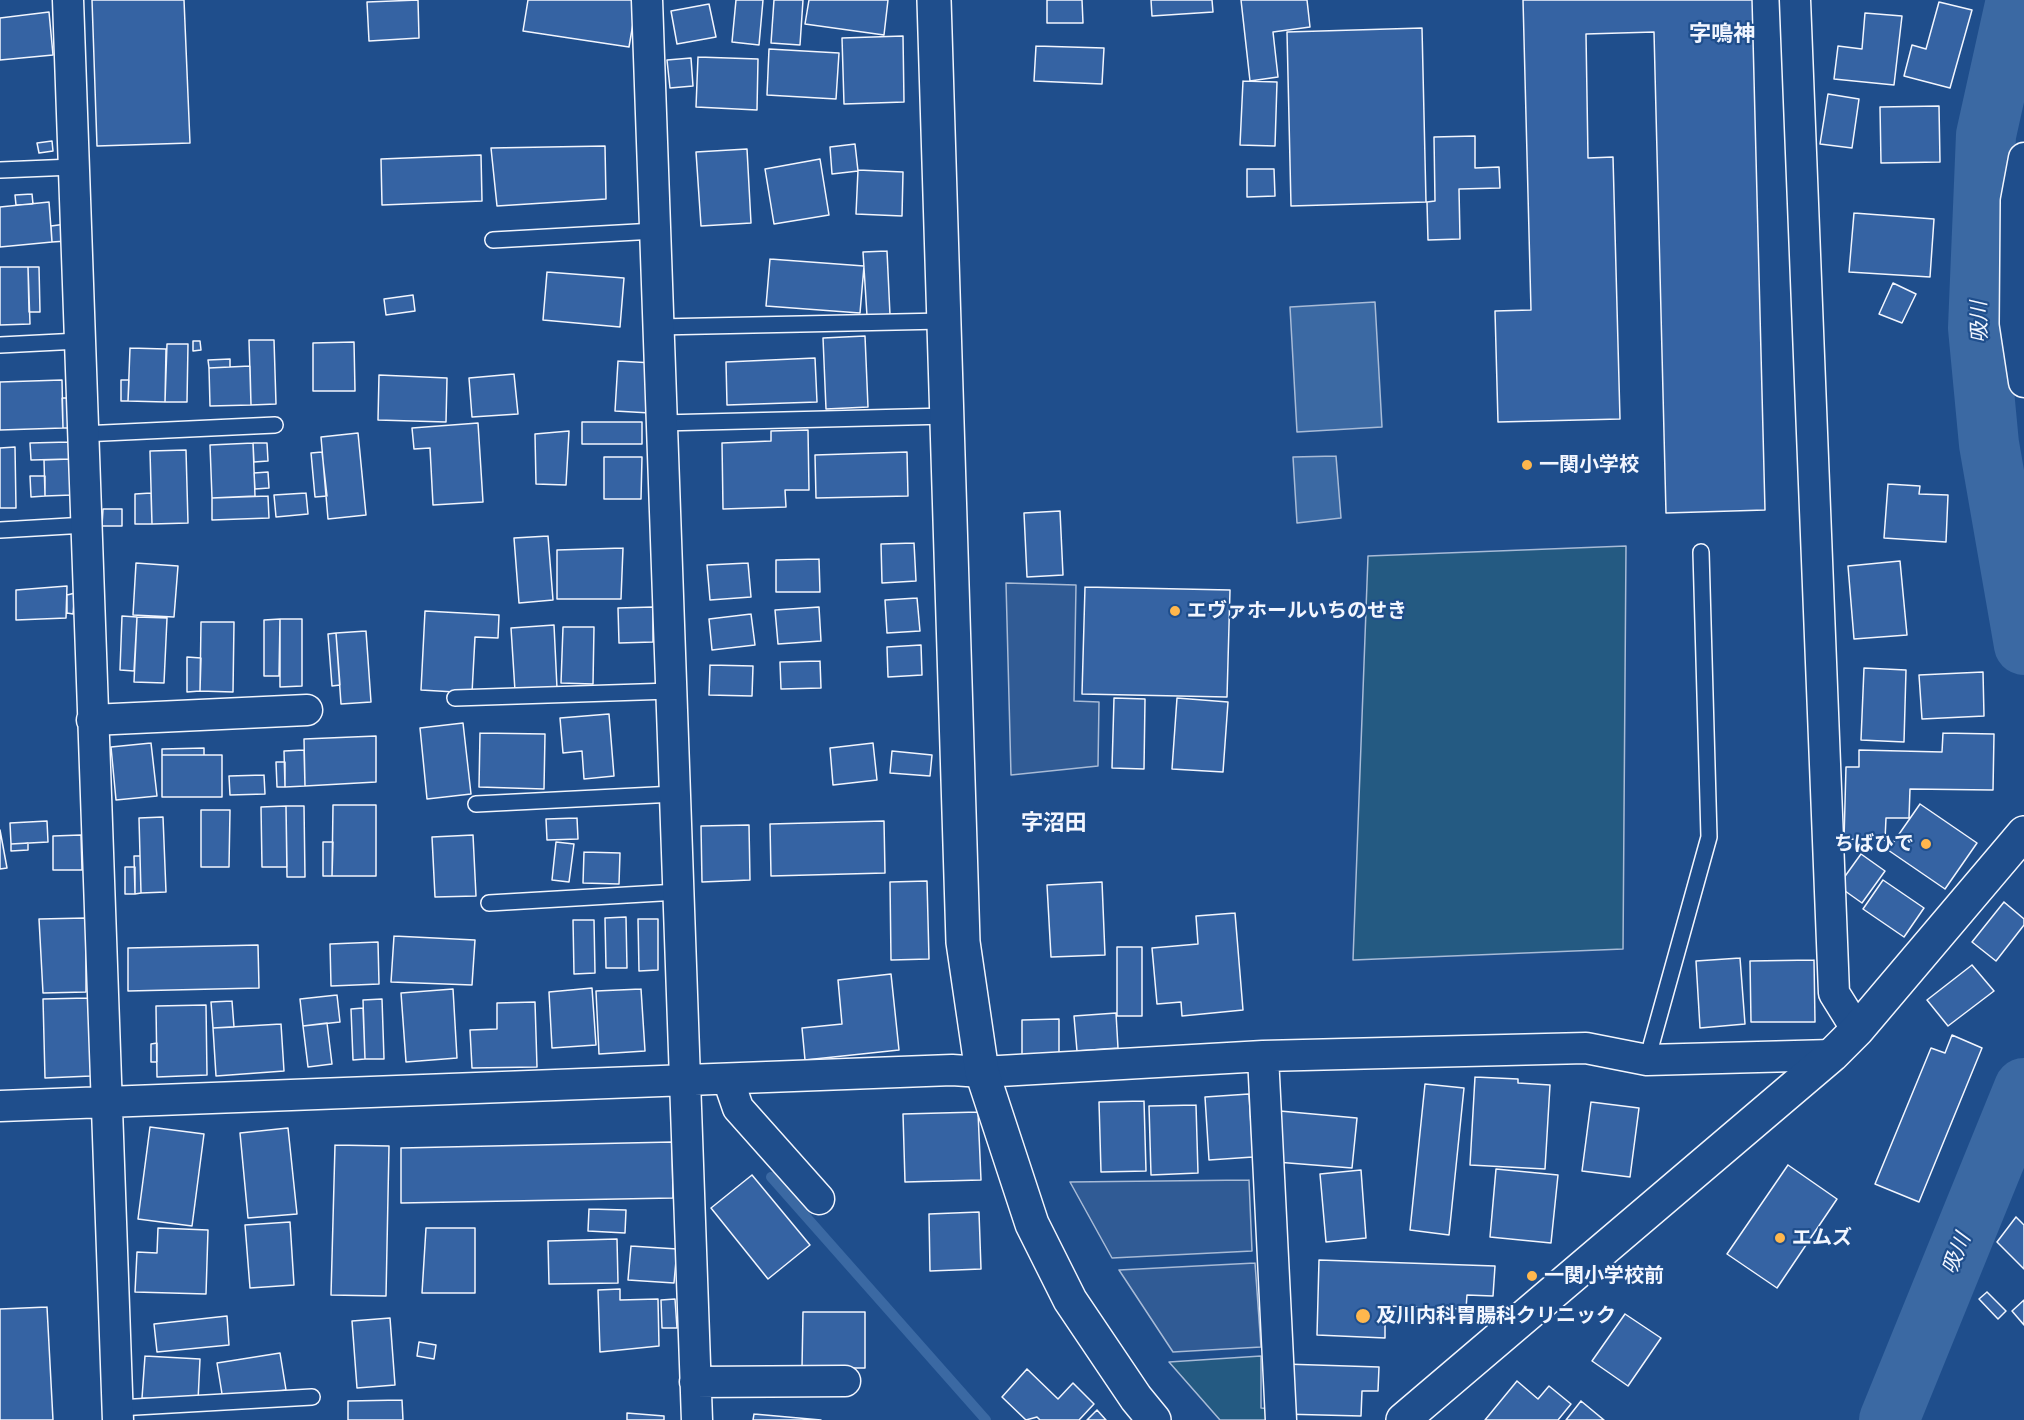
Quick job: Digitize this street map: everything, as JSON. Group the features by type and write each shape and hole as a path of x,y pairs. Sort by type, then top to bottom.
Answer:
{"street":[{"path":"68,0 118,1414"},
{"path":"647,0 697,1420"},
{"path":"934,0 963,942 982,1072 1032,1224 1060,1281 1070,1300 1154,1420"},
{"path":"1794,0 1834,993 1857,1030"},
{"path":"2024,158 2016,201 2024,382"},
{"path":"92,720 307,710"},
{"path":"1403,1420 1832,1055 1857,1030 2024,832"},
{"path":"0,1106 952,1070 982,1072 1263,1056 1586,1048 1647,1060 1832,1055"},
{"path":"1263,1056 1281,1420"},
{"path":"728,1079 738,1108 819,1199"},
{"path":"696,1382 845,1381"}],"lane":[{"path":"0,170 73,166"},
{"path":"492,240 654,231"},
{"path":"658,327 944,321"},
{"path":"0,345 80,341"},
{"path":"661,423 948,416"},
{"path":"82,434 276,425"},
{"path":"0,530 86,525"},
{"path":"1647,1060 1709,837 1701,552"},
{"path":"455,698 671,691"},
{"path":"476,804 675,794"},
{"path":"489,903 678,892"},
{"path":"118,1414 312,1397"}],"shaded area":[{"path":"1375,302 1382,427 1297,432 1290,307"},
{"path":"1336,456 1341,518 1297,523 1293,457"},
{"path":"1626,546 1623,949 1353,960 1368,556"},
{"path":"1006,583 1076,585 1074,701 1099,702 1098,766 1011,775"},
{"path":"1249,1180 1252,1251 1112,1258 1070,1182"},
{"path":"1255,1263 1261,1347 1173,1352 1119,1270"},
{"path":"1261,1356 1261,1408 1274,1409 1275,1420 1220,1420 1169,1362"}],"building":[{"path":"92,0 184,0 190,143 97,146"},
{"path":"418,0 419,38 369,41 367,2"},
{"path":"528,0 637,0 629,47 523,31"},
{"path":"736,0 763,0 759,45 732,42"},
{"path":"774,0 803,0 800,45 771,43"},
{"path":"809,0 888,0 884,35 805,24"},
{"path":"1047,0 1082,0 1083,23 1047,23"},
{"path":"1151,0 1212,0 1213,12 1152,16"},
{"path":"1241,0 1307,0 1310,27 1273,32 1278,77 1250,81"},
{"path":"1523,0 1752,0 1765,510 1666,513 1654,32 1586,34 1588,158 1613,157 1620,419 1498,422 1495,311 1531,310"},
{"path":"1939,2 1972,10 1950,88 1904,76 1912,45 1926,49"},
{"path":"709,4 716,37 677,44 671,11"},
{"path":"49,12 53,55 0,60 0,18"},
{"path":"1865,13 1902,16 1894,85 1834,79 1838,46 1862,49"},
{"path":"1422,28 1426,202 1291,206 1287,32"},
{"path":"903,36 904,102 844,104 842,38"},
{"path":"1036,46 1104,48 1102,84 1034,81"},
{"path":"769,49 839,53 836,99 767,95"},
{"path":"698,57 758,59 757,110 696,107"},
{"path":"691,58 693,86 670,88 667,60"},
{"path":"1243,81 1277,82 1275,146 1240,145"},
{"path":"1828,94 1859,99 1852,148 1820,144"},
{"path":"1939,106 1940,162 1881,163 1880,107"},
{"path":"1475,136 1475,168 1499,167 1500,188 1459,189 1460,239 1428,240 1427,202 1435,201 1434,137"},
{"path":"52,141 53,151 39,153 37,143"},
{"path":"855,144 858,171 832,174 830,147"},
{"path":"605,146 606,199 497,206 491,148"},
{"path":"747,149 751,223 701,226 696,152"},
{"path":"481,155 482,201 382,205 381,159"},
{"path":"820,159 829,215 774,224 765,169"},
{"path":"1247,169 1274,169 1275,196 1247,197"},
{"path":"858,170 903,172 902,216 856,214"},
{"path":"32,194 33,204 16,205 15,195"},
{"path":"49,202 52,242 0,247 0,207"},
{"path":"1854,213 1934,219 1930,277 1849,272"},
{"path":"66,224 67,241 52,242 51,226"},
{"path":"887,251 890,315 867,316 863,252"},
{"path":"770,259 864,266 860,313 766,306"},
{"path":"0,267 28,267 30,324 0,325"},
{"path":"28,267 39,267 40,312 29,312"},
{"path":"547,272 624,278 620,327 543,320"},
{"path":"1893,283 1916,294 1902,323 1879,314"},
{"path":"413,295 415,311 386,315 384,299"},
{"path":"865,336 868,407 826,409 823,338"},
{"path":"249,340 274,340 276,404 251,405"},
{"path":"193,341 200,341 201,350 193,351"},
{"path":"354,342 355,391 313,391 313,343"},
{"path":"167,344 188,344 187,402 165,402"},
{"path":"130,348 166,349 165,402 128,401"},
{"path":"815,358 817,402 727,405 726,362"},
{"path":"230,359 230,367 209,368 208,360"},
{"path":"618,361 653,363 650,413 615,411"},
{"path":"250,366 251,405 210,406 209,368"},
{"path":"514,374 518,414 472,417 469,378"},
{"path":"379,375 447,378 446,422 378,420"},
{"path":"62,380 63,428 0,430 0,382"},
{"path":"121,380 129,380 128,401 121,401"},
{"path":"62,398 68,398 69,428 63,428"},
{"path":"582,422 642,422 642,444 582,444"},
{"path":"478,423 483,502 433,505 430,448 414,449 412,428"},
{"path":"808,430 809,490 785,490 786,507 723,509 722,443 771,441 771,431"},
{"path":"569,431 566,485 536,484 535,434"},
{"path":"358,433 366,515 328,519 321,437"},
{"path":"69,442 70,459 31,460 30,443"},
{"path":"253,443 267,443 268,461 254,462"},
{"path":"253,443 255,496 212,498 210,445"},
{"path":"15,447 16,508 0,508 0,448"},
{"path":"186,450 188,523 152,524 150,451"},
{"path":"322,452 327,496 315,497 311,453"},
{"path":"907,452 908,496 816,498 815,455"},
{"path":"604,457 642,457 641,499 604,499"},
{"path":"70,459 72,495 45,496 44,460"},
{"path":"268,472 269,488 255,489 254,473"},
{"path":"30,476 45,476 45,496 31,497"},
{"path":"1888,484 1920,486 1919,494 1948,495 1946,542 1884,538"},
{"path":"151,493 152,524 135,524 135,494"},
{"path":"306,493 308,514 276,517 274,495"},
{"path":"268,496 269,518 212,520 212,498"},
{"path":"103,509 122,509 122,526 102,526"},
{"path":"1060,511 1063,575 1027,577 1024,513"},
{"path":"548,536 553,600 519,603 514,538"},
{"path":"914,543 916,581 882,583 881,544"},
{"path":"623,548 621,599 557,599 557,550"},
{"path":"819,559 820,592 776,592 776,560"},
{"path":"1900,561 1907,635 1854,639 1848,566"},
{"path":"136,563 178,566 174,617 133,615"},
{"path":"748,563 751,597 710,600 707,565"},
{"path":"67,586 66,618 16,620 16,590"},
{"path":"1085,587 1230,590 1227,697 1082,694"},
{"path":"75,593 73,614 67,613 67,595"},
{"path":"917,598 920,631 887,633 885,600"},
{"path":"653,607 653,642 619,643 618,608"},
{"path":"819,607 821,641 778,644 775,610"},
{"path":"425,611 499,615 498,638 475,637 472,693 421,690"},
{"path":"751,614 755,645 712,650 709,619"},
{"path":"122,616 137,617 134,671 120,670"},
{"path":"137,617 167,618 164,683 134,682"},
{"path":"280,619 279,676 264,676 264,620"},
{"path":"280,619 302,619 302,686 280,687"},
{"path":"201,622 234,622 233,692 200,691"},
{"path":"554,625 557,688 515,691 511,628"},
{"path":"563,627 594,627 593,684 561,683"},
{"path":"366,631 371,702 341,704 336,633"},
{"path":"336,633 340,685 332,686 328,634"},
{"path":"921,645 922,675 888,677 887,647"},
{"path":"187,657 201,658 200,691 187,692"},
{"path":"820,661 821,688 781,689 780,662"},
{"path":"710,665 753,666 752,696 709,695"},
{"path":"1864,668 1906,670 1904,742 1861,740"},
{"path":"1983,672 1984,716 1922,719 1919,675"},
{"path":"1114,698 1145,699 1144,769 1112,768"},
{"path":"1177,698 1228,702 1223,772 1172,769"},
{"path":"609,714 614,776 584,779 582,751 563,753 560,718"},
{"path":"463,723 471,794 427,799 420,728"},
{"path":"480,733 545,734 544,789 479,787"},
{"path":"1943,733 1994,734 1993,790 1910,789 1909,818 1886,818 1885,840 1844,839 1846,767 1859,767 1859,750 1942,752"},
{"path":"376,736 376,782 305,786 304,739"},
{"path":"151,743 157,796 116,800 111,747"},
{"path":"873,743 877,780 833,785 830,748"},
{"path":"204,748 204,755 162,755 162,749"},
{"path":"304,750 305,786 285,787 284,751"},
{"path":"892,751 932,755 930,776 890,773"},
{"path":"162,755 222,755 222,797 162,797"},
{"path":"276,762 285,762 285,787 277,787"},
{"path":"264,775 265,794 230,795 229,776"},
{"path":"1920,804 1977,843 1945,889 1888,850"},
{"path":"333,805 376,805 376,876 332,876"},
{"path":"286,806 287,867 262,867 261,807"},
{"path":"286,806 304,806 305,877 287,877"},
{"path":"201,810 230,810 229,867 201,867"},
{"path":"163,817 166,892 141,893 139,818"},
{"path":"577,818 578,839 547,840 546,819"},
{"path":"47,821 48,842 11,844 10,823"},
{"path":"884,821 885,873 771,876 770,824"},
{"path":"749,825 750,880 702,882 701,826"},
{"path":"0,830 7,868 0,869"},
{"path":"81,835 82,870 53,870 53,836"},
{"path":"473,835 476,896 435,897 432,837"},
{"path":"323,842 333,842 332,876 323,876"},
{"path":"556,842 574,844 569,882 552,880"},
{"path":"28,843 28,850 11,851 11,844"},
{"path":"584,852 620,853 619,884 583,883"},
{"path":"1861,854 1885,871 1862,903 1838,886"},
{"path":"134,856 140,856 141,893 135,894"},
{"path":"125,867 135,867 135,894 125,894"},
{"path":"1883,880 1924,908 1904,937 1863,909"},
{"path":"927,881 929,959 891,960 890,882"},
{"path":"1102,882 1105,955 1051,957 1047,885"},
{"path":"2004,902 2024,919 2024,925 1996,961 1972,942"},
{"path":"1235,913 1243,1010 1182,1016 1181,1002 1157,1004 1152,948 1198,944 1196,916"},
{"path":"626,917 627,968 606,968 605,918"},
{"path":"86,918 86,992 43,993 39,919"},
{"path":"638,919 658,919 658,970 639,971"},
{"path":"573,920 594,920 595,973 574,974"},
{"path":"394,936 475,940 472,985 391,982"},
{"path":"378,942 379,984 331,986 330,944"},
{"path":"258,945 259,988 128,991 128,948"},
{"path":"1117,947 1142,947 1142,1016 1117,1016"},
{"path":"1740,958 1745,1024 1700,1028 1696,961"},
{"path":"1814,960 1815,1022 1751,1022 1750,961"},
{"path":"1972,965 1994,991 1948,1026 1927,1000"},
{"path":"891,974 899,1050 805,1060 802,1028 842,1024 838,980"},
{"path":"592,988 596,1045 552,1048 549,992"},
{"path":"453,989 457,1058 406,1062 401,993"},
{"path":"641,989 645,1051 599,1054 596,991"},
{"path":"337,995 340,1022 303,1026 300,999"},
{"path":"88,998 91,1076 45,1078 43,999"},
{"path":"382,999 384,1059 365,1059 363,1000"},
{"path":"232,1001 234,1027 213,1028 211,1002"},
{"path":"535,1002 537,1067 472,1068 470,1030 497,1029 497,1003"},
{"path":"206,1005 207,1075 157,1077 156,1006"},
{"path":"363,1008 365,1059 353,1060 351,1009"},
{"path":"1116,1013 1118,1048 1077,1051 1074,1016"},
{"path":"1059,1019 1059,1055 1022,1056 1022,1020"},
{"path":"327,1023 332,1064 308,1067 303,1026"},
{"path":"281,1024 284,1071 216,1076 213,1028"},
{"path":"1952,1035 1982,1048 1919,1202 1875,1184 1931,1048 1945,1053"},
{"path":"157,1043 157,1062 151,1062 151,1044"},
{"path":"1475,1077 1518,1079 1518,1083 1550,1085 1545,1169 1470,1165"},
{"path":"1425,1084 1464,1088 1449,1235 1410,1230"},
{"path":"1249,1094 1253,1157 1209,1160 1205,1097"},
{"path":"1144,1101 1146,1171 1101,1172 1099,1102"},
{"path":"1591,1102 1639,1108 1630,1177 1582,1171"},
{"path":"1196,1105 1198,1173 1151,1175 1149,1106"},
{"path":"1280,1111 1357,1118 1352,1168 1276,1162"},
{"path":"978,1112 981,1180 905,1182 903,1114"},
{"path":"150,1127 204,1134 192,1226 138,1219"},
{"path":"288,1128 297,1214 248,1218 240,1133"},
{"path":"672,1142 673,1198 401,1203 401,1148"},
{"path":"335,1145 389,1146 386,1296 331,1295"},
{"path":"1788,1165 1837,1199 1777,1288 1727,1254"},
{"path":"1496,1169 1558,1175 1551,1243 1490,1237"},
{"path":"1361,1170 1366,1238 1326,1242 1320,1174"},
{"path":"752,1175 810,1245 768,1279 711,1208"},
{"path":"589,1209 626,1210 625,1233 588,1231"},
{"path":"979,1212 981,1269 930,1271 929,1214"},
{"path":"2016,1217 2024,1225 2024,1269 1997,1242"},
{"path":"290,1222 294,1285 250,1288 245,1225"},
{"path":"158,1228 208,1230 206,1294 135,1292 137,1252 157,1253"},
{"path":"426,1228 475,1228 475,1293 422,1293"},
{"path":"617,1239 618,1283 549,1284 548,1241"},
{"path":"631,1246 677,1249 674,1283 628,1280"},
{"path":"1319,1260 1495,1266 1493,1296 1467,1295 1466,1309 1385,1306 1385,1338 1317,1335"},
{"path":"620,1289 620,1300 658,1299 659,1346 600,1352 598,1290"},
{"path":"1987,1292 2006,1311 1998,1319 1979,1299"},
{"path":"675,1299 677,1328 662,1328 661,1300"},
{"path":"2024,1300 2024,1325 2012,1311"},
{"path":"47,1307 53,1420 0,1420 0,1309"},
{"path":"803,1312 865,1312 865,1368 802,1368"},
{"path":"1625,1314 1661,1338 1628,1386 1592,1361"},
{"path":"227,1316 229,1345 157,1352 154,1324"},
{"path":"390,1318 395,1385 357,1388 352,1321"},
{"path":"419,1342 436,1345 434,1359 417,1356"},
{"path":"280,1353 286,1390 223,1400 217,1363"},
{"path":"145,1356 200,1359 198,1401 142,1398"},
{"path":"1284,1364 1379,1367 1378,1391 1362,1391 1361,1416 1282,1414"},
{"path":"1027,1369 1058,1399 1073,1383 1094,1404 1079,1420 1040,1420 1037,1417 1026,1420 1002,1397"},
{"path":"1517,1381 1538,1399 1549,1386 1571,1404 1558,1420 1485,1420"},
{"path":"402,1400 403,1420 348,1420 348,1401"},
{"path":"1581,1401 1604,1420 1566,1420"},
{"path":"1097,1410 1106,1420 1087,1420"},
{"path":"627,1413 664,1416 664,1420 627,1420"},
{"path":"754,1414 821,1420 753,1420"}],"waterway":[{"name":"吸川","path":"2016,0 1986,135 1978,328 1989,444 2024,645"},
{"name":"吸川","path":"1889,1420 2024,1088"},
{"path":"771,1177 986,1420"}],"place":[{"name":"一関小学校","path":"1527,465"},
{"name":"エヴァホールいちのせき","path":"1175,611"},
{"name":"ちばひで","path":"1926,844"},
{"name":"エムズ","path":"1780,1238"},
{"name":"一関小学校前","path":"1532,1276"},
{"name":"及川内科胃腸科クリニック","path":"1363,1316"}],"district":[{"name":"字鳴神","path":"1722,35"},
{"name":"字沼田","path":"1054,824"}]}
